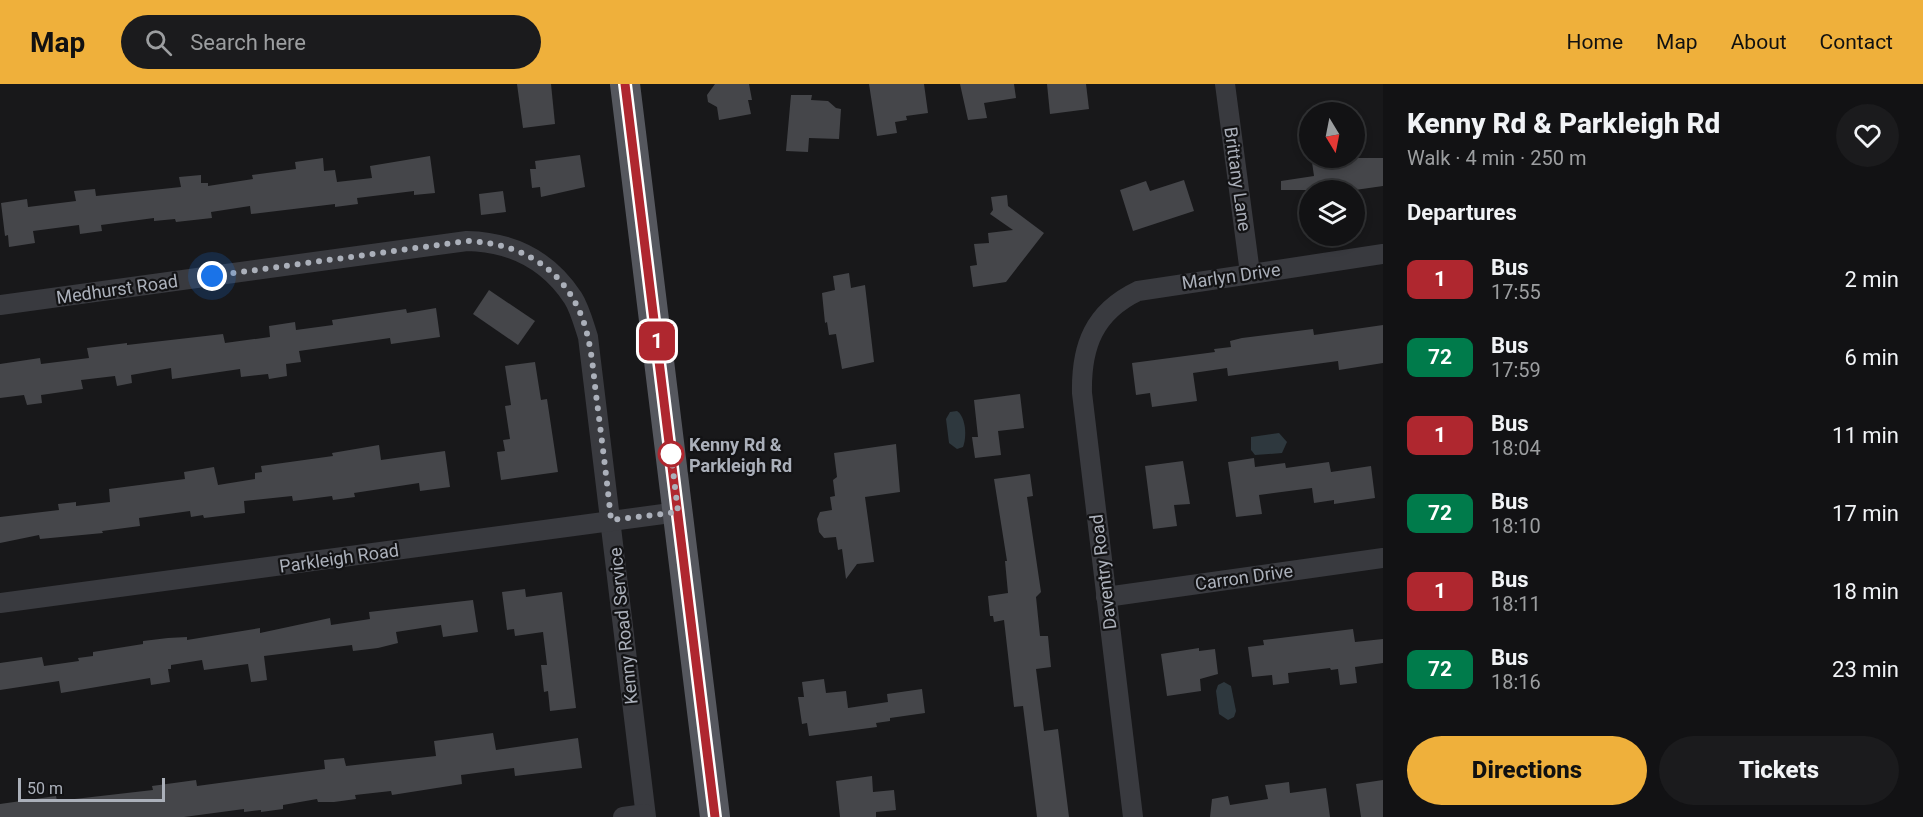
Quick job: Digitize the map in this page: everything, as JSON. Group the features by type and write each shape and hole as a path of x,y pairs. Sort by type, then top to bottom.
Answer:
{"main road":[{"path":"626,84 715,817"}],"street":[{"name":"Brittany Lane","path":"1225,84 1250,273"},
{"name":"Medhurst Road","path":"0,304 467,241 511,246 549,268"},
{"name":"Marlyn Drive","path":"1095,329 1120,300 1138,291 1383,254"},
{"name":"Kenny Road Service","path":"549,268 574,299 588,337 646,815"},
{"name":"Daventry Road","path":"1095,329 1085,348 1082,393 1132,817"},
{"name":"Parkleigh Road","path":"0,603 678,512"},
{"name":"Carron Drive","path":"1106,597 1383,558"},
{"path":"623,817 646,815"}],"shaded area":[{"path":"957,411 964,422 965,433 963,447 957,449 949,443 946,419 950,412"},
{"path":"1279,433 1287,442 1282,453 1255,455 1251,450 1251,437"},
{"path":"1224,682 1231,686 1236,711 1234,717 1228,720 1219,714 1216,691 1218,685"}],"building":[{"path":"517,84 551,84 555,124 523,128"},
{"path":"715,84 749,84 752,100 748,100 751,114 719,120 717,107 708,102 707,95"},
{"path":"869,84 924,84 928,113 906,116 907,120 895,122 897,133 877,136"},
{"path":"960,84 1014,84 1016,98 984,103 987,118 968,120"},
{"path":"1047,84 1086,84 1089,109 1050,114"},
{"path":"791,95 812,95 811,100 828,101 841,109 839,139 809,138 808,152 786,151"},
{"path":"580,155 585,187 541,197 540,187 532,188 530,169 536,169 535,161"},
{"path":"430,156 435,193 414,195 414,191 357,198 358,204 335,207 335,204 251,214 250,206 211,212 212,218 176,222 175,219 154,221 154,218 101,225 102,231 80,234 79,225 33,231 35,243 9,247 8,235 5,236 1,203 27,199 28,207 76,201 74,191 95,189 96,196 181,187 179,177 201,175 201,183 208,183 208,186 253,179 252,175 296,169 295,162 323,158 324,171 335,170 337,182 372,178 370,166"},
{"path":"1365,158 1383,158 1383,186 1365,189 1365,180 1299,180 1299,190 1281,190 1281,181 1314,176 1313,168 1365,168"},
{"path":"1184,180 1194,211 1133,231 1120,190 1146,181 1150,191"},
{"path":"503,191 506,212 481,215 479,194"},
{"path":"1007,195 1008,206 1044,233 1006,282 973,287 970,266 977,265 974,244 989,243 988,233 1013,230 990,214 993,210 991,197"},
{"path":"849,273 851,288 865,285 874,362 842,369 836,334 829,335 827,322 825,323 822,293 835,290 833,276"},
{"path":"489,290 535,321 518,345 473,314"},
{"path":"436,308 440,337 391,344 390,338 299,351 301,362 286,364 287,376 269,379 268,374 241,377 240,369 172,379 171,368 131,375 132,383 117,386 115,376 81,380 83,389 41,395 42,403 27,405 24,395 0,398 0,364 40,358 41,364 89,358 87,348 223,334 225,343 270,337 269,326 295,322 296,330 333,325 332,320 406,309 407,313"},
{"path":"1383,325 1383,363 1339,370 1338,361 1228,376 1227,368 1193,373 1197,401 1152,407 1150,393 1136,395 1132,363 1215,352 1214,349 1231,347 1230,341 1242,338 1313,329 1314,335"},
{"path":"535,362 541,400 547,399 558,472 501,480 497,452 505,451 503,440 510,439 505,406 511,405 505,366"},
{"path":"1020,394 1024,428 998,431 1001,455 975,458 972,437 978,437 974,400"},
{"path":"896,444 900,492 865,497 874,562 857,564 846,579 842,549 838,550 836,537 824,538 819,532 817,519 820,512 832,510 830,497 835,496 833,480 837,477 834,453"},
{"path":"379,445 381,460 445,451 450,487 420,491 419,483 354,493 355,497 333,500 332,496 293,501 292,496 244,501 245,513 204,518 203,515 191,517 190,511 139,518 140,526 102,531 103,533 40,539 39,535 0,543 0,517 59,510 58,504 76,502 76,506 110,502 109,489 185,479 184,472 214,467 218,485 255,479 255,473 262,472 261,466 333,456 332,453"},
{"path":"1254,458 1255,467 1285,463 1286,468 1329,462 1331,472 1371,466 1375,498 1334,504 1334,500 1314,503 1312,488 1259,495 1262,514 1236,517 1228,462"},
{"path":"1183,461 1190,504 1174,505 1177,526 1153,529 1145,466"},
{"path":"1030,474 1033,496 1027,497 1041,592 1036,597 1040,636 1048,636 1051,667 1036,669 1044,731 1058,729 1069,817 1037,817 1023,706 1014,707 1004,620 994,622 993,616 990,616 988,596 1008,593 1005,561 1007,561 994,479"},
{"path":"525,589 526,597 562,592 576,708 550,711 548,691 544,692 541,665 547,665 543,632 515,636 514,629 507,630 502,592"},
{"path":"473,600 478,632 443,637 441,625 396,632 398,643 378,648 353,651 352,645 264,656 267,680 251,682 248,664 204,670 202,660 171,665 171,669 168,669 170,682 151,685 150,678 61,693 59,681 0,690 0,663 42,657 44,666 79,661 78,658 93,656 93,652 143,644 143,641 187,637 187,640 260,628 260,633 330,618 331,625 370,619 369,612"},
{"path":"1353,629 1355,642 1383,639 1383,663 1355,667 1357,683 1340,685 1338,669 1331,670 1330,668 1288,673 1289,683 1273,685 1272,675 1252,677 1248,647 1264,645 1263,640"},
{"path":"1199,648 1199,651 1215,649 1218,674 1200,679 1201,691 1167,696 1161,654"},
{"path":"824,679 826,693 846,691 848,708 888,702 887,694 922,689 925,713 890,718 890,721 876,723 877,727 809,736 807,723 802,724 798,697 804,697 802,682"},
{"path":"493,733 496,750 578,738 582,768 515,776 514,768 461,775 462,784 392,795 391,791 355,795 356,799 334,802 318,802 317,799 283,805 283,809 261,812 261,810 244,812 244,809 184,817 0,817 0,804 56,796 57,801 153,790 152,786 196,780 197,786 325,769 324,760 344,758 346,766 436,756 434,741"},
{"path":"872,776 873,792 894,790 896,810 876,812 876,817 840,817 836,781"},
{"path":"1383,780 1383,817 1361,817 1356,784"},
{"path":"1289,782 1290,793 1326,788 1330,817 1210,817 1212,799 1228,796 1230,805 1268,799 1265,785"}],"bus line":[{"name":"1","path":"625,84 715,817"}],"place":[{"name":"Kenny Rd & Parkleigh Rd","path":"671,454"}],"route":[{"path":"212,276 467,241 511,246 549,268 574,299 588,337 611,520 678,512 671,454"}]}
